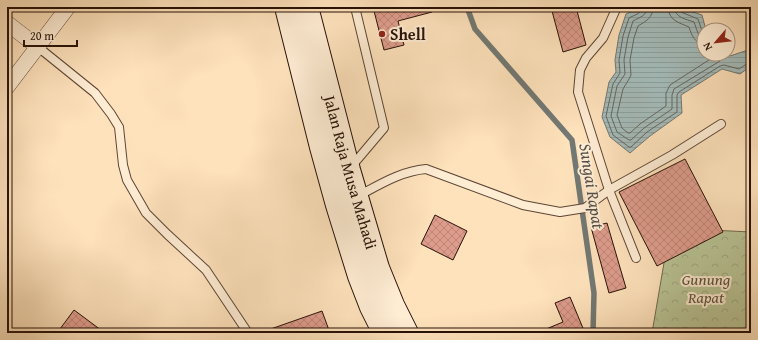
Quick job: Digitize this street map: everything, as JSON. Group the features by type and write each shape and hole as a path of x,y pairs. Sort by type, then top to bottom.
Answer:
{"main road":[{"name":"Jalan Raja Musa Mahadi","path":"286,7 339,174 357,197 378,268 393,305 407,333"},
{"name":"Jalan Raja Musa Mahadi","path":"307,7 359,276 371,307 384,333"}],"street":[{"path":"7,87 68,7"},
{"path":"7,23 38,47"}],"lane":[{"path":"339,174 384,128 355,7"},
{"path":"616,7 603,38 586,58 580,70 578,92 609,190 636,258"},
{"path":"38,47 95,93 111,114 119,127 123,165 127,180 146,213 206,270 248,333"},
{"path":"357,197 404,173 426,169 523,205 560,212 585,208 609,190 721,124"}],"green space":[{"name":"Gunung Rapat","path":"670,228 751,232 751,333 652,333"}],"water":[{"path":"642,7 678,7 702,15 704,22 696,22 696,62 736,62 736,54 751,49 751,66 740,74 722,69 681,95 682,113 650,136 630,153 610,137 602,117 609,82 616,72 615,60 619,35 626,14"}],"building":[{"path":"373,7 431,7 432,12 398,21 404,45 384,50"},
{"path":"566,7 576,7 586,45 563,52 552,11"},
{"path":"685,159 723,232 657,266 619,192"},
{"path":"435,215 467,231 453,260 421,244"},
{"path":"607,223 626,288 609,293 591,227"},
{"path":"570,297 585,333 539,333 563,322 555,303"},
{"path":"74,310 105,333 57,333"},
{"path":"322,311 330,333 266,333 265,331"}],"waterway":[{"name":"Sungai Rapat","path":"467,7 475,29 572,140 594,293 593,333"}],"place":[{"name":"Shell","path":"382,34"}]}
